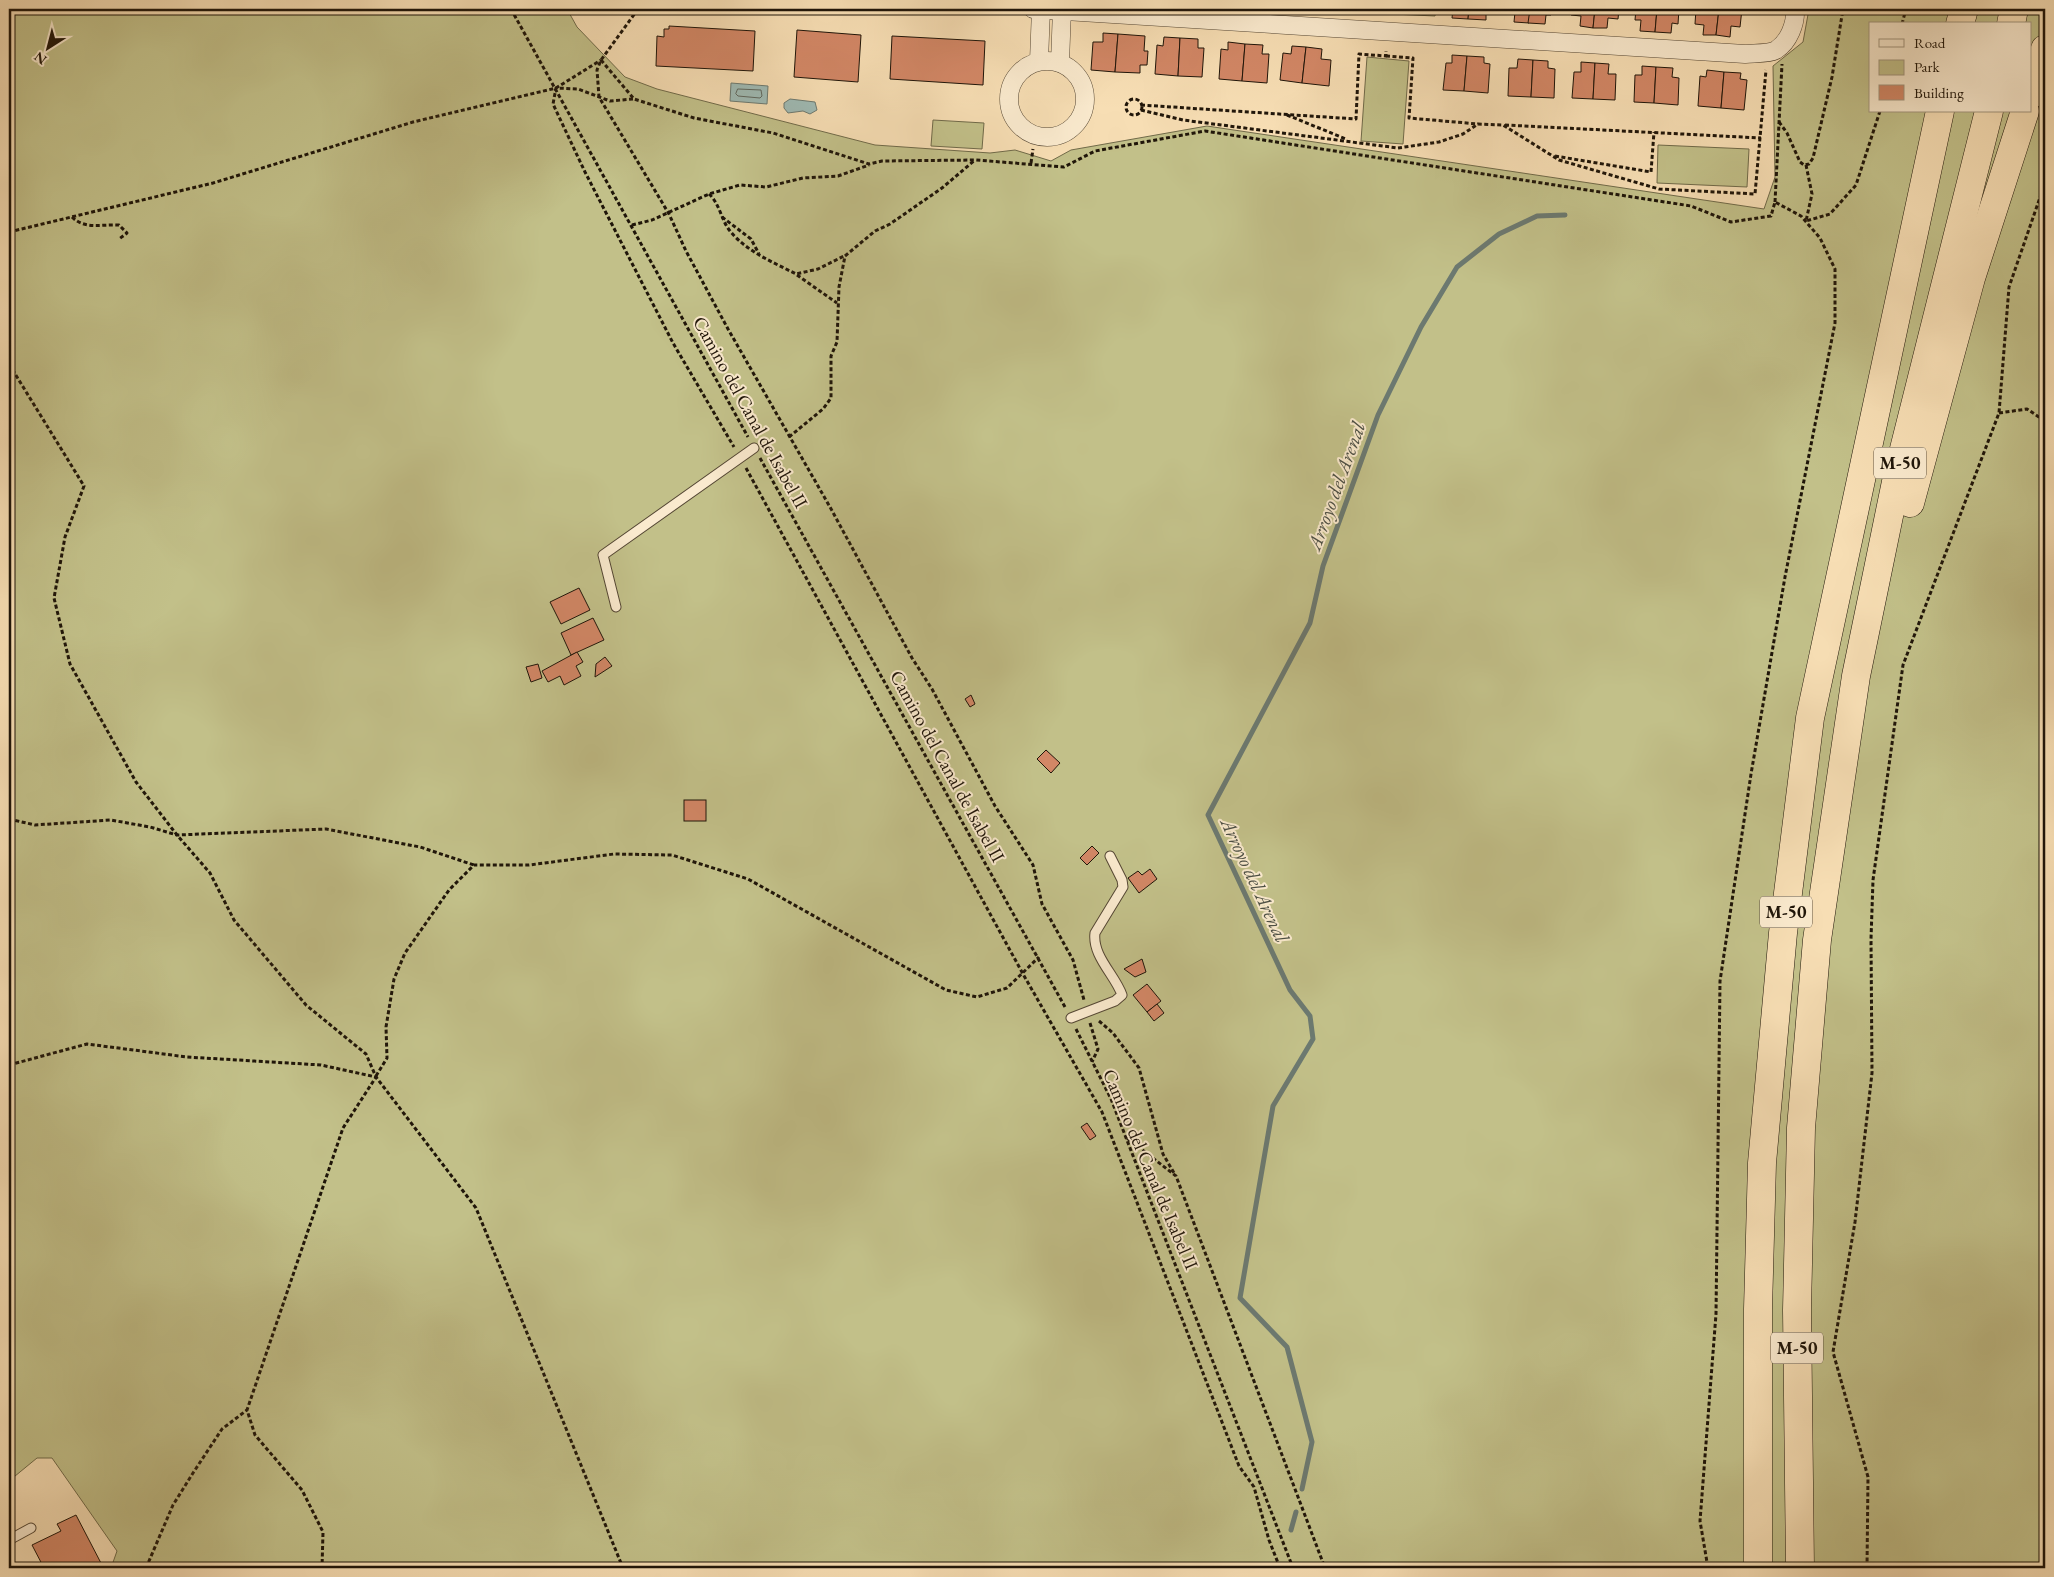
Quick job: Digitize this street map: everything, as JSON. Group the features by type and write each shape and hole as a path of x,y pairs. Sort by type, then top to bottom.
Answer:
{"highway":[{"path":"1961,22 1964,9"},
{"path":"2011,22 2014,9"},
{"path":"2032,89 2045,49"},
{"name":"M-50","path":"1758,1568 1758,1309 1762,1163 1783,933 1808,728 1940,112"},
{"name":"M-50","path":"1800,1568 1797,1310 1801,1128 1817,940 1856,676 1897,477 1989,112"},
{"path":"1835,820 1853,772 1887,598 1916,477 1971,278 2025,112"}],"street":[{"path":"1033,9 1745,54 1775,58 1792,29 1794,9"},
{"path":"1039,61 1041,9"},
{"path":"1060,63 1062,10"},
{"path":"1039,61 1060,63 1072,70 1081,82 1085,95 1084,110 1077,123 1066,132 1052,137 1037,136 1026,131 1016,122 1010,111 1008,98 1010,85 1017,74 1027,66 1039,61"}],"lane":[{"path":"616,607 603,555 754,448"},
{"path":"1071,1018 1115,1001 1122,995 1103,961 1094,939 1095,933 1123,887 1122,880 1110,856"},
{"path":"9,1540 31,1528"}],"path":[{"name":"Camino del Canal de Isabel II","path":"511,9 1039,957 1071,1018 1091,1062 1111,1099 1293,1568"},
{"path":"638,9 601,60 597,70 600,98 669,214 693,265 912,658 932,688 995,806 1033,865 1042,904 1073,960 1098,1049 1091,1062"},
{"path":"1806,165 1813,158 1840,34 1843,9"},
{"path":"1903,22 1906,9"},
{"path":"1141,105 1356,119 1359,54 1413,58 1409,118 1478,124 1761,138"},
{"path":"632,225 669,214 682,205 709,194 740,185 766,187 803,178 838,176 882,161 976,160 1064,167 1095,151 1205,131 1692,206 1731,222 1771,216 1775,202 1779,122 1775,58"},
{"path":"1503,125 1559,160 1659,189 1755,194 1761,138 1775,58"},
{"path":"601,60 556,88 553,104 585,172 673,343 741,459 1022,974 1102,1112 1239,1466 1254,1487 1269,1540 1280,1568"},
{"path":"601,60 634,99"},
{"path":"9,232 213,183 413,122 556,88 578,89 610,101 634,99 694,118 773,133 869,164"},
{"path":"1128,100 1139,100 1141,110 1135,115 1130,114 1126,105 1128,100"},
{"path":"1141,110 1183,120 1398,148 1414,147 1463,134 1478,124"},
{"path":"1806,221 1830,214 1856,185 1880,112"},
{"path":"1284,114 1352,142"},
{"path":"1779,122 1787,133 1800,162 1806,165"},
{"path":"1552,156 1652,172 1654,132"},
{"path":"1031,163 1033,149"},
{"path":"796,274 818,269 845,256 874,230 890,224 937,192 976,160"},
{"path":"1806,165 1812,194 1806,221"},
{"path":"1867,1568 1868,1477 1833,1352 1855,1222 1872,1073 1871,939 1873,880 1903,665 1999,412 2009,287 2045,183"},
{"path":"709,194 715,200 722,216 736,238 747,248 796,274 838,303"},
{"path":"1708,1568 1700,1521 1716,1314 1720,981 1751,774 1785,577 1835,323 1835,269 1820,238 1801,216 1775,202"},
{"path":"722,216 751,239 760,254"},
{"path":"71,217 80,224 119,225 127,233 119,239"},
{"path":"789,437 823,409 831,398 831,356 836,342 838,303 845,256"},
{"path":"9,364 84,486 65,537 54,598 70,664 136,782 177,836 210,873 234,920 306,1005 366,1054 376,1077 476,1208 623,1568"},
{"path":"1999,412 2027,409 2045,420"},
{"path":"9,819 44,825 111,820 150,827 177,836 326,829 420,848 474,865 529,865 614,854 672,855 748,879 946,990 977,997 1007,988 1039,957"},
{"path":"146,1568 173,1505 193,1473 222,1429 247,1410 343,1128 387,1058 386,1027 394,979 405,953 449,890 474,865"},
{"path":"1087,1012 1113,1033 1139,1068 1164,1154 1176,1176 1325,1568"},
{"path":"9,1065 87,1044 187,1057 321,1065 376,1077"},
{"path":"1126,1137 1176,1176"},
{"path":"247,1410 255,1435 302,1490 323,1532 322,1568"}],"green space":[{"path":"9,9 567,9 577,27 625,77 657,89 875,145 990,153 1015,150 1051,161 1071,150 1207,126 1764,209 1775,177 1773,66 1803,42 1809,9 2045,9 2045,1568 111,1568 117,1551 52,1458 37,1458 9,1481"},
{"path":"1330,9 1436,9 1435,16 1330,11"},
{"path":"1367,57 1409,61 1403,144 1361,141"},
{"path":"933,120 984,123 982,149 931,146"},
{"path":"1658,145 1749,149 1747,187 1657,183"}],"water":[{"path":"731,83 768,86 767,104 730,101"},
{"path":"790,99 815,102 817,110 810,114 803,111 788,113 784,108 784,103"}],"building":[{"path":"1453,9 1469,9 1468,19 1452,18"},
{"path":"1469,9 1492,9 1486,10 1486,20 1468,19"},
{"path":"1509,9 1530,9 1529,23 1514,22 1515,12 1509,12"},
{"path":"1530,9 1552,9 1551,15 1546,15 1545,24 1528,23"},
{"path":"1571,9 1595,9 1593,28 1580,26 1581,16 1571,15"},
{"path":"1595,9 1619,9 1618,19 1608,18 1607,28 1593,28"},
{"path":"1636,9 1657,9 1655,32 1640,31 1641,20 1635,20"},
{"path":"1657,9 1679,9 1678,24 1672,23 1671,33 1655,32"},
{"path":"1696,9 1719,9 1716,35 1703,35 1704,25 1695,24"},
{"path":"1719,9 1742,9 1740,27 1731,26 1730,37 1716,35"},
{"path":"669,26 755,31 753,71 656,66 657,36 664,37 664,29 669,29"},
{"path":"797,30 861,35 858,82 794,77"},
{"path":"1103,33 1118,34 1115,72 1091,70 1093,42 1103,42"},
{"path":"1118,34 1145,36 1144,51 1148,51 1147,65 1140,65 1140,73 1115,72"},
{"path":"892,36 985,41 983,85 890,79"},
{"path":"1164,37 1180,38 1178,76 1155,74 1157,45 1163,46"},
{"path":"1180,38 1198,39 1198,48 1204,48 1202,77 1178,76"},
{"path":"1228,42 1245,44 1242,81 1219,79 1221,49 1228,50"},
{"path":"1245,44 1263,45 1262,54 1269,54 1267,83 1242,81"},
{"path":"1292,46 1306,47 1302,83 1280,80 1283,53 1291,54"},
{"path":"1306,47 1322,49 1321,59 1331,60 1329,86 1302,83"},
{"path":"1452,55 1467,56 1464,91 1443,90 1446,63 1452,63"},
{"path":"1467,56 1484,57 1484,63 1490,64 1488,93 1464,91"},
{"path":"1518,59 1533,60 1531,97 1508,96 1509,68 1517,68"},
{"path":"1533,60 1548,61 1548,68 1555,69 1554,98 1531,97"},
{"path":"1581,62 1595,63 1593,99 1572,98 1574,72 1581,72"},
{"path":"1595,63 1609,64 1608,74 1616,74 1615,100 1593,99"},
{"path":"1642,66 1656,67 1654,103 1634,102 1635,75 1642,75"},
{"path":"1656,67 1673,68 1672,77 1679,78 1678,105 1654,103"},
{"path":"1707,70 1724,72 1721,108 1698,106 1700,76 1706,77"},
{"path":"1724,72 1741,73 1740,79 1747,80 1744,110 1721,108"},
{"path":"579,588 590,610 561,624 550,602"},
{"path":"593,618 604,640 571,655 561,633"},
{"path":"577,652 583,662 576,666 581,676 564,685 560,676 548,682 542,671"},
{"path":"605,657 612,666 595,677 596,664"},
{"path":"538,664 542,678 531,682 526,667"},
{"path":"971,695 975,704 970,707 965,699"},
{"path":"1046,750 1060,763 1051,773 1037,759"},
{"path":"684,800 706,800 706,821 684,821"},
{"path":"1092,846 1099,853 1087,865 1080,858"},
{"path":"1150,869 1157,879 1139,893 1128,878 1138,871 1142,875"},
{"path":"1142,959 1146,972 1135,977 1124,969"},
{"path":"1147,984 1161,1001 1147,1012 1133,995"},
{"path":"1157,1004 1164,1013 1154,1021 1147,1012"},
{"path":"1087,1123 1096,1136 1090,1140 1081,1127"},
{"path":"76,1515 102,1565 96,1568 44,1568 32,1545 61,1531 57,1524"}],"waterway":[{"name":"Arroyo del Arenal","path":"1302,1489 1312,1442 1287,1347 1240,1298 1273,1106 1313,1039 1310,1016 1290,990 1208,815 1310,623 1323,566 1378,415 1421,327 1457,267 1499,234 1537,216 1565,215"},
{"name":"Arroyo del Arenal","path":"1291,1530 1296,1512"}]}
